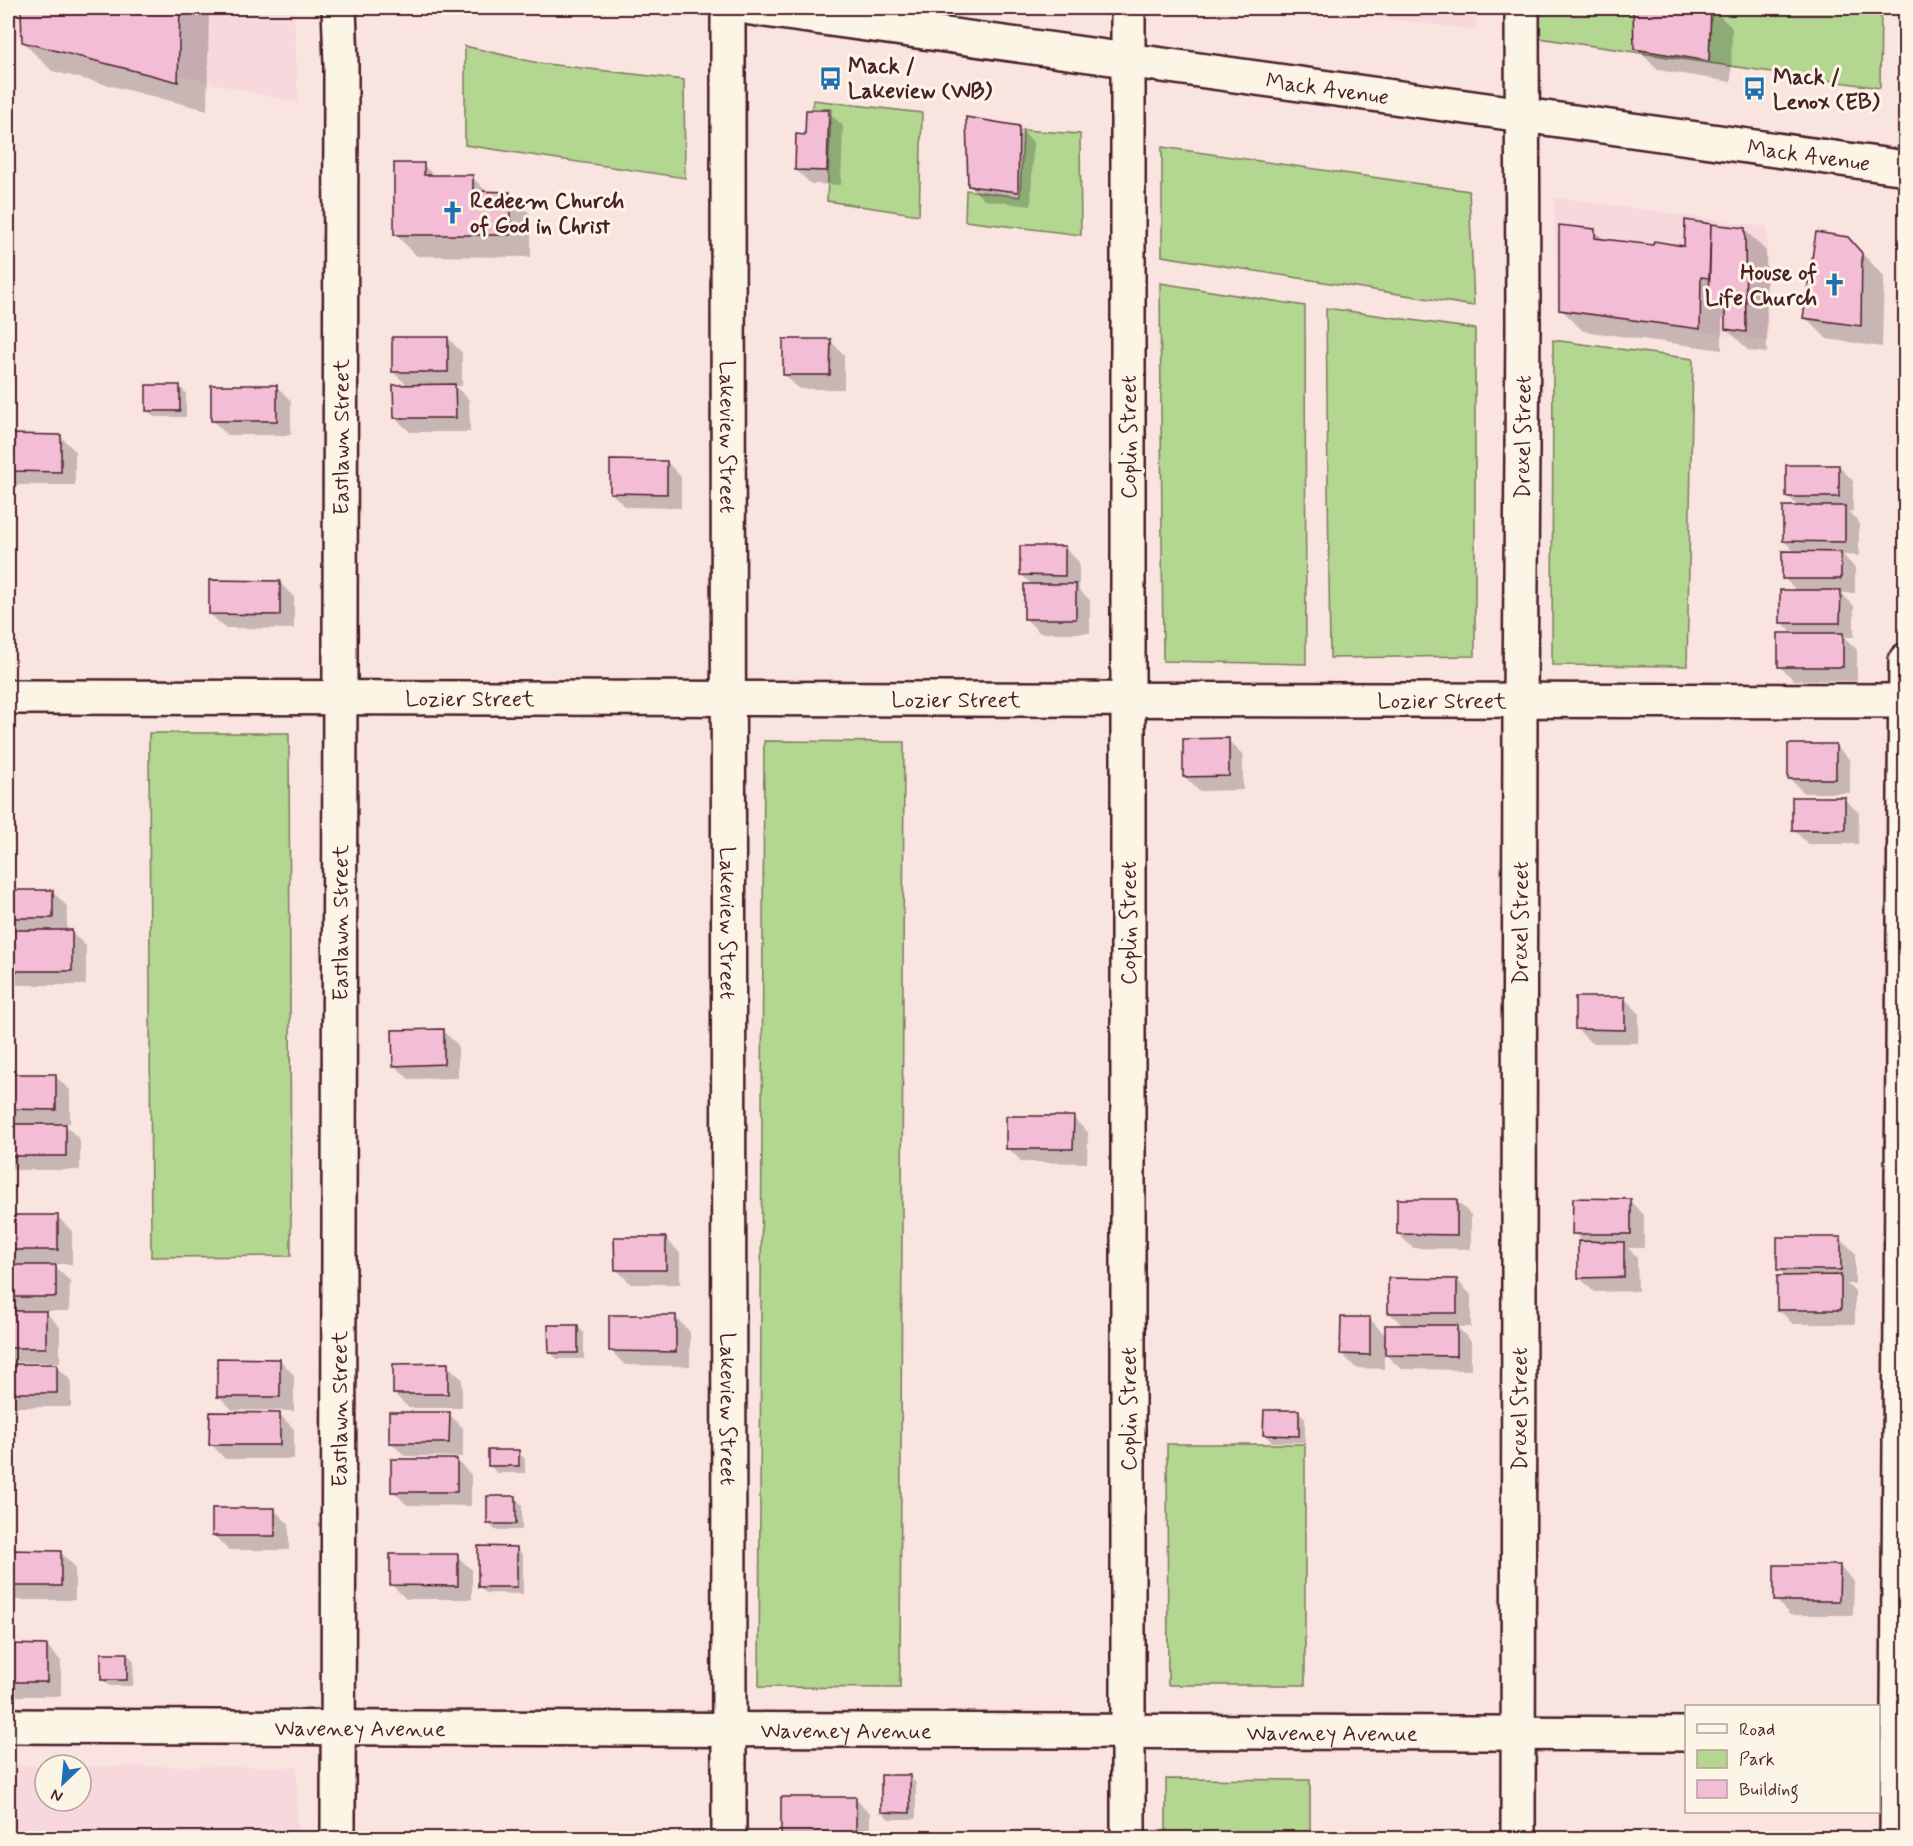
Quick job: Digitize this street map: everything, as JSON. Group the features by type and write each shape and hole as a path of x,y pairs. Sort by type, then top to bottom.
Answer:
{"street":[{"name":"Eastlawn Street","path":"338,1839 341,63 339,8"},
{"name":"Lakeview Street","path":"728,8 729,1839"},
{"name":"Mack Avenue","path":"751,8 1905,168"},
{"name":"Coplin Street","path":"1128,8 1128,1839"},
{"name":"Drexel Street","path":"1518,1839 1522,8"},
{"path":"1897,1839 1894,1735 1905,660"},
{"name":"Lozier Street","path":"8,697 1905,701"},
{"name":"Waveney Avenue","path":"8,1726 1685,1734"}],"shaded area":[{"path":"8,8 294,8 298,103 8,35"},
{"path":"1305,8 1476,8 1476,30"},
{"path":"1554,197 1767,227 1768,341 1557,311"},
{"path":"8,1766 33,1766 33,1813 93,1813 93,1766 297,1767 297,1838 8,1838"}],"green space":[{"path":"1539,8 1881,8 1880,88 1539,38"},
{"path":"465,46 538,63 684,80 685,178 465,145"},
{"path":"813,100 922,113 919,215 827,201 831,109 812,109"},
{"path":"1023,130 1080,134 1081,235 965,221 966,190 1020,197"},
{"path":"1162,147 1469,191 1474,306 1162,256"},
{"path":"1160,283 1305,306 1306,664 1163,661"},
{"path":"1326,308 1475,329 1475,656 1330,658"},
{"path":"1553,340 1693,359 1687,666 1552,665"},
{"path":"149,733 289,733 291,1256 151,1257"},
{"path":"764,741 904,742 900,1688 759,1687"},
{"path":"1167,1444 1305,1444 1305,1685 1168,1685"},
{"path":"1166,1779 1310,1780 1310,1838 1166,1838"}],"building":[{"path":"21,8 180,8 178,82 22,42"},
{"path":"1633,8 1711,8 1709,61 1634,49"},
{"path":"806,110 829,110 827,171 795,170 796,134 805,135"},
{"path":"966,117 1019,126 1018,192 968,186"},
{"name":"Redeem Church of God in Christ","path":"394,163 424,163 424,175 473,175 473,191 510,192 510,235 394,235"},
{"path":"1685,220 1711,224 1709,278 1701,277 1700,329 1559,310 1559,225 1595,229 1595,238 1653,245 1654,241 1684,246"},
{"path":"1711,224 1745,228 1746,332 1725,329 1725,307 1709,306"},
{"name":"House of Life Church","path":"1816,232 1848,237 1862,253 1861,326 1803,318"},
{"path":"392,337 448,337 448,372 392,372"},
{"path":"783,339 831,339 830,375 783,375"},
{"path":"455,384 456,418 394,418 393,385"},
{"path":"146,385 180,385 180,411 146,411"},
{"path":"211,385 277,385 277,421 211,421"},
{"path":"8,434 61,435 61,472 8,471"},
{"path":"610,460 667,461 667,494 610,493"},
{"path":"1786,465 1839,465 1839,497 1786,497"},
{"path":"1783,506 1845,506 1845,542 1783,541"},
{"path":"1020,546 1065,546 1065,576 1020,575"},
{"path":"1782,551 1841,552 1841,579 1782,579"},
{"path":"209,580 280,581 280,615 209,614"},
{"path":"1024,584 1076,584 1076,619 1024,619"},
{"path":"1780,590 1841,590 1840,623 1780,623"},
{"path":"1778,633 1843,633 1843,667 1778,667"},
{"path":"1229,738 1229,776 1183,777 1183,739"},
{"path":"1788,744 1836,744 1836,779 1788,779"},
{"path":"1792,797 1845,797 1845,830 1792,830"},
{"path":"8,890 53,890 53,918 8,918"},
{"path":"8,930 72,930 72,971 8,971"},
{"path":"1575,997 1625,997 1625,1030 1575,1029"},
{"path":"444,1029 444,1064 393,1066 392,1030"},
{"path":"8,1074 56,1074 56,1110 8,1109"},
{"path":"1006,1116 1074,1116 1073,1149 1006,1149"},
{"path":"8,1124 66,1124 66,1156 8,1156"},
{"path":"1573,1198 1631,1199 1631,1234 1572,1234"},
{"path":"1397,1199 1457,1199 1457,1235 1397,1234"},
{"path":"8,1215 58,1215 58,1250 8,1250"},
{"path":"614,1237 666,1237 666,1270 615,1270"},
{"path":"1777,1237 1841,1237 1841,1270 1777,1270"},
{"path":"1578,1241 1624,1242 1624,1277 1578,1278"},
{"path":"8,1265 56,1265 56,1297 8,1297"},
{"path":"1841,1275 1841,1310 1777,1310 1777,1276"},
{"path":"1388,1278 1457,1279 1457,1313 1388,1313"},
{"path":"8,1311 46,1311 46,1348 8,1348"},
{"path":"609,1315 676,1315 676,1352 609,1351"},
{"path":"1341,1317 1370,1317 1370,1355 1340,1354"},
{"path":"548,1325 578,1325 578,1353 549,1353"},
{"path":"1385,1325 1457,1325 1457,1356 1385,1355"},
{"path":"217,1358 280,1359 280,1397 217,1397"},
{"path":"448,1363 448,1394 393,1394 393,1364"},
{"path":"8,1364 57,1364 57,1393 8,1393"},
{"path":"1264,1410 1299,1410 1299,1436 1263,1435"},
{"path":"210,1412 280,1413 280,1445 209,1445"},
{"path":"389,1412 450,1412 449,1443 389,1443"},
{"path":"488,1450 519,1450 519,1466 488,1466"},
{"path":"391,1459 457,1459 457,1492 391,1492"},
{"path":"487,1496 516,1496 516,1524 487,1524"},
{"path":"212,1508 275,1508 275,1536 212,1536"},
{"path":"478,1546 517,1547 517,1587 478,1587"},
{"path":"8,1550 61,1551 61,1586 8,1586"},
{"path":"390,1554 458,1554 458,1586 390,1585"},
{"path":"1774,1565 1840,1565 1839,1601 1774,1601"},
{"path":"8,1644 47,1645 47,1682 8,1682"},
{"path":"101,1653 127,1653 127,1680 101,1680"},
{"path":"881,1775 910,1775 910,1813 881,1812"},
{"path":"781,1797 856,1797 856,1835 781,1835"}],"place":[{"name":"Mack / Lakeview (WB)","path":"830,78"},
{"name":"Mack / Lenox (EB)","path":"1755,89"},
{"name":"Redeem Church of God in Christ","path":"452,213"},
{"name":"House of Life Church","path":"1835,285"}]}
